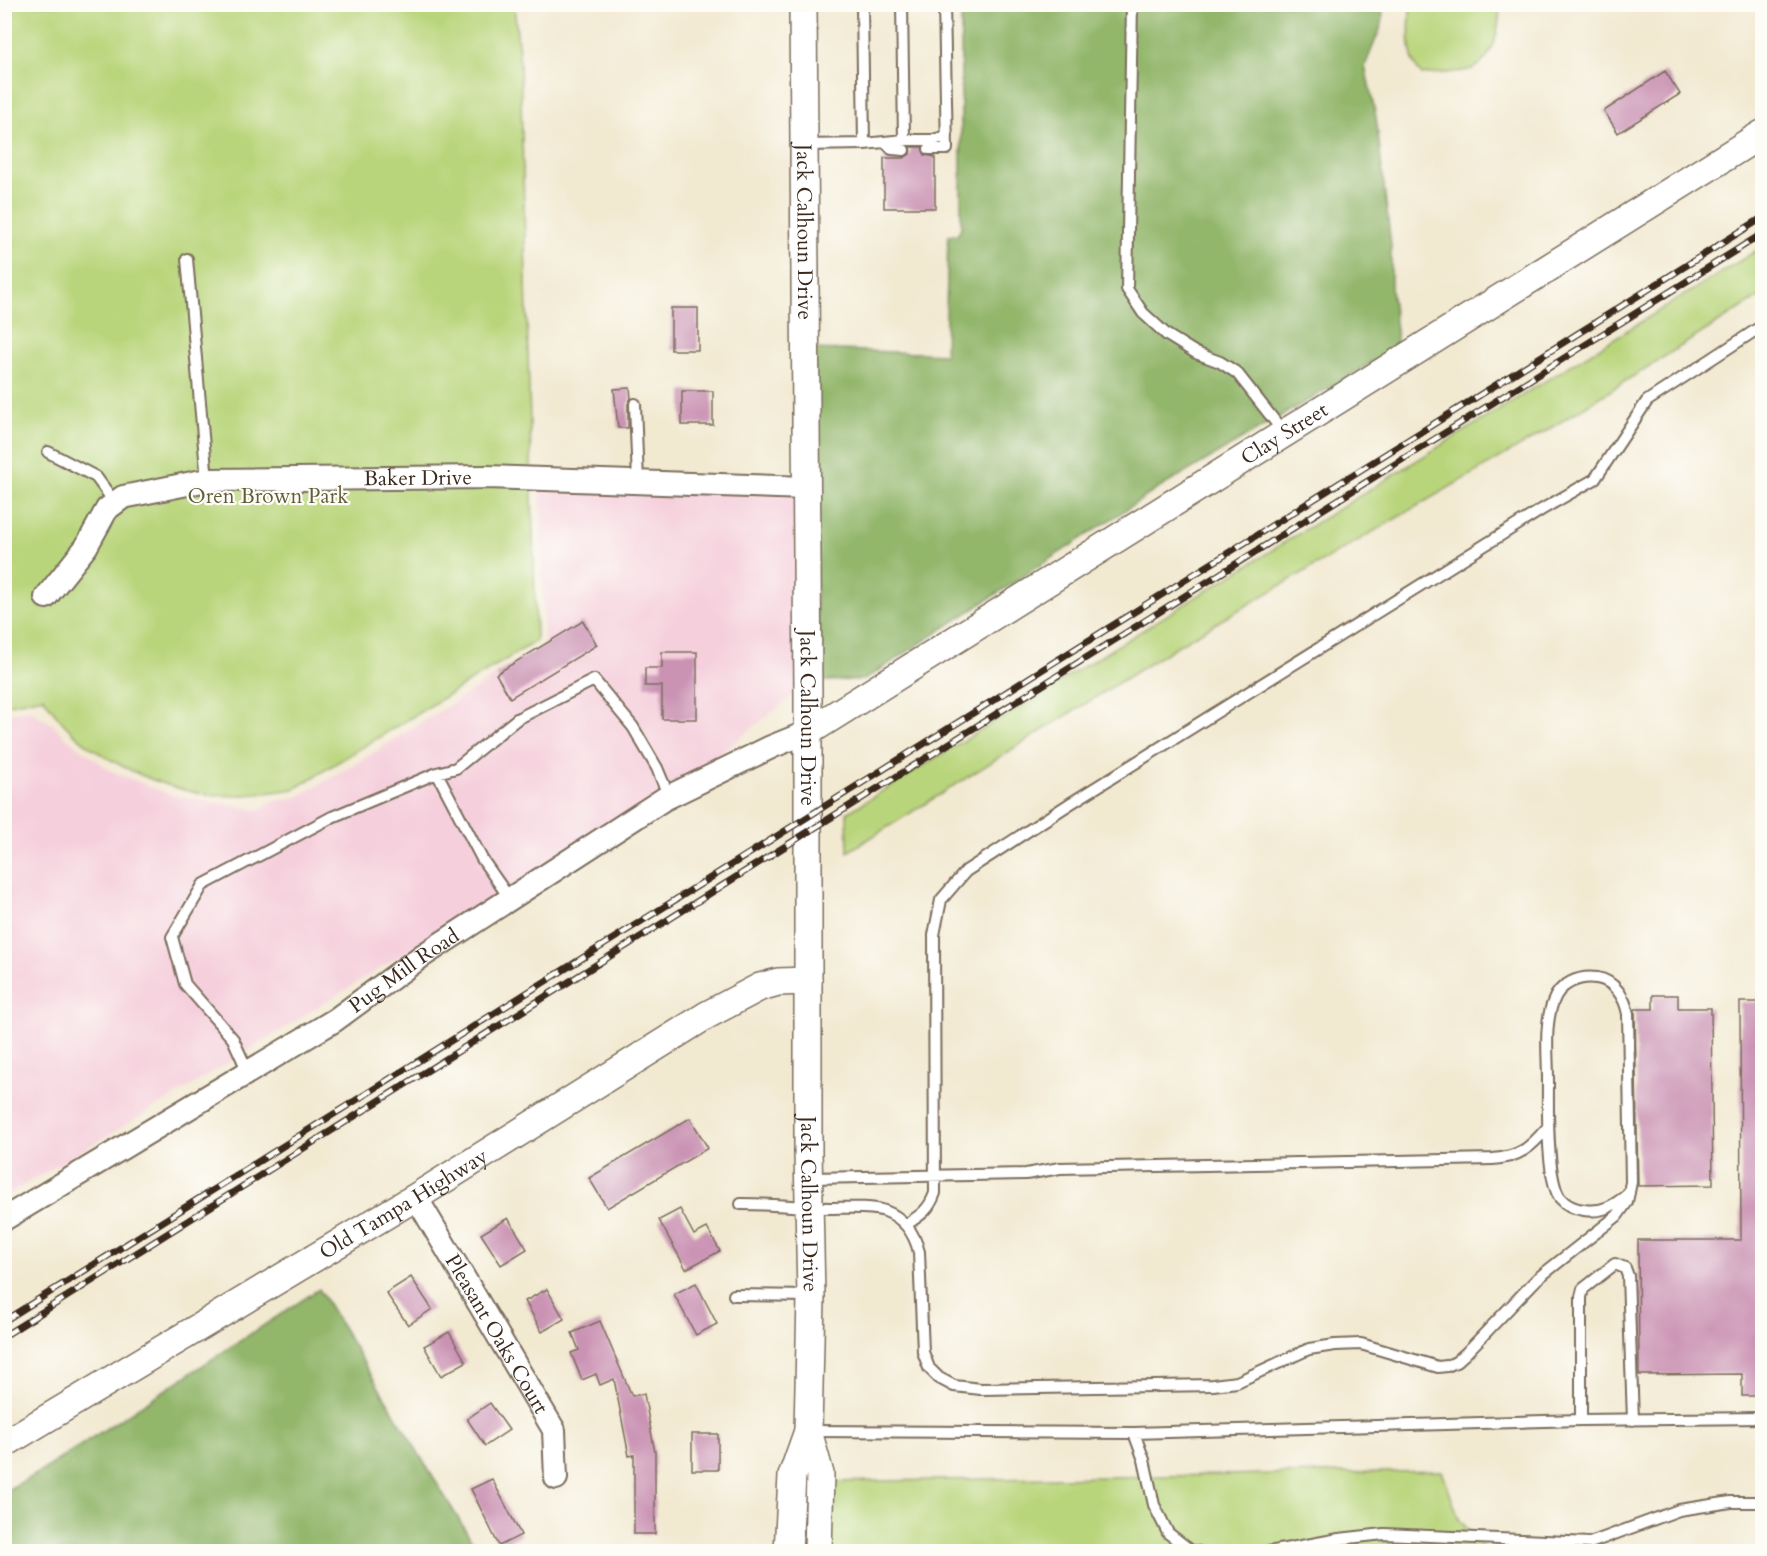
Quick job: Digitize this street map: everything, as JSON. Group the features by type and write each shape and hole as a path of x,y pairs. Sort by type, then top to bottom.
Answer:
{"street":[{"name":"Jack Calhoun Drive","path":"802,4 808,732 808,1178 811,1296 808,1431 820,1474 818,1551"},
{"name":"Clay Street","path":"808,732 1762,134"},
{"name":"Baker Drive","path":"115,503 123,497 207,480 487,477 806,488"},
{"path":"46,597 86,547 107,509 115,503"},
{"name":"Pug Mill Road","path":"4,1219 334,1020 422,956 669,797 808,732"},
{"name":"Old Tampa Highway","path":"4,1444 416,1197 707,1015 760,987 778,982 808,981"},
{"name":"Pleasant Oaks Court","path":"416,1197 554,1430 556,1478"},
{"name":"Jack Calhoun Drive","path":"788,1551 792,1476 808,1431"}],"lane":[{"path":"862,4 864,144"},
{"path":"902,4 904,145"},
{"path":"929,149 947,149 944,4"},
{"path":"1132,4 1127,289 1143,313 1167,335 1196,353 1220,362 1237,373 1285,434"},
{"path":"803,145 885,142 892,149 947,136"},
{"path":"187,260 207,480"},
{"path":"907,1224 925,1213 935,1193 934,935 941,900 966,871 1541,510 1595,479 1647,401 1762,326"},
{"path":"635,404 639,482"},
{"path":"48,452 96,477 115,503"},
{"path":"248,1072 233,1039 185,984 172,937 203,885 332,817 437,773 456,768 517,719 594,680 633,727 657,768 669,797"},
{"path":"437,773 482,859 510,899"},
{"path":"741,1204 770,1203 883,1210 907,1224 916,1238 919,1252 923,1352 929,1368 939,1378 954,1386 981,1389 1213,1385 1237,1382 1309,1349 1335,1345 1360,1344 1427,1365 1447,1366 1466,1353 1537,1279 1617,1216 1627,1202 1629,1193 1631,1182 1628,1014 1625,1000 1615,988 1599,978 1579,977 1565,985 1553,1001 1549,1022 1547,1128 1555,1187 1566,1204 1593,1212 1616,1204 1629,1193"},
{"path":"808,1178 1026,1174 1060,1168 1508,1158 1522,1152 1535,1142 1547,1128"},
{"path":"1581,1420 1581,1297 1583,1289 1616,1264 1625,1268 1628,1276 1633,1420"},
{"path":"734,1295 811,1296"},
{"path":"808,1431 1134,1433 1581,1420 1762,1418"},
{"path":"1134,1433 1144,1460 1154,1505 1168,1533 1190,1550 1199,1551"},
{"path":"1269,1551 1384,1534 1590,1543 1679,1510 1731,1502 1762,1502"}],"shaded area":[{"path":"540,488 796,489 798,691 707,765 176,1095 5,1196 4,714 28,709 55,726 65,737 111,771 171,795 258,810 273,801 298,797 357,763 542,647 544,640"}],"green space":[{"name":"Oren Brown Park","path":"4,5 514,5 520,64 536,641 294,789 253,794 212,795 175,787 155,781 99,753 65,725 43,697 5,705"},
{"path":"961,5 1383,5 1382,24 1365,66 1376,117 1391,246 1391,288 1398,347 1156,490 864,680 817,681 814,349 945,354 948,236 958,234 961,227"},
{"path":"1410,5 1500,5 1499,22 1492,49 1481,63 1470,70 1422,75 1413,60 1411,51"},
{"path":"1762,247 1762,295 1546,431 1182,643 848,852 847,813"},
{"path":"319,1289 478,1551 5,1551 5,1491 40,1472"},
{"path":"1442,1471 1459,1519 1486,1551 828,1552 830,1482"}],"building":[{"path":"1665,71 1680,94 1618,133 1604,111"},
{"path":"911,147 922,147 925,155 935,157 935,208 884,208 884,158 904,158 910,154"},
{"path":"671,308 698,308 698,350 671,350"},
{"path":"630,388 628,428 618,428 614,389"},
{"path":"682,391 713,391 713,425 682,425"},
{"path":"583,621 597,645 510,698 496,674"},
{"path":"662,652 697,652 697,719 662,719 662,686 645,686 645,668 662,668"},
{"path":"1653,995 1678,995 1678,1008 1711,1008 1713,1185 1638,1186 1635,1009 1653,1009"},
{"path":"1740,1002 1762,1002 1762,1396 1742,1396 1742,1374 1639,1375 1638,1240 1741,1240"},
{"path":"690,1118 708,1148 607,1208 589,1178"},
{"path":"680,1209 694,1235 707,1228 720,1251 686,1269 659,1220"},
{"path":"508,1218 527,1249 501,1265 481,1234"},
{"path":"411,1277 432,1309 408,1325 386,1293"},
{"path":"696,1283 717,1324 696,1335 674,1294"},
{"path":"547,1289 564,1319 542,1332 525,1301"},
{"path":"600,1321 632,1396 644,1394 655,1452 655,1534 634,1534 634,1455 629,1456 614,1379 600,1385 596,1374 582,1380 571,1353 579,1350 572,1333"},
{"path":"449,1332 466,1362 441,1376 424,1346"},
{"path":"490,1403 509,1430 485,1446 467,1419"},
{"path":"692,1434 718,1434 718,1470 692,1470"},
{"path":"492,1479 521,1535 499,1546 471,1489"}],"railway":[{"path":"4,1321 1762,218"},
{"path":"4,1336 1762,234"}]}
